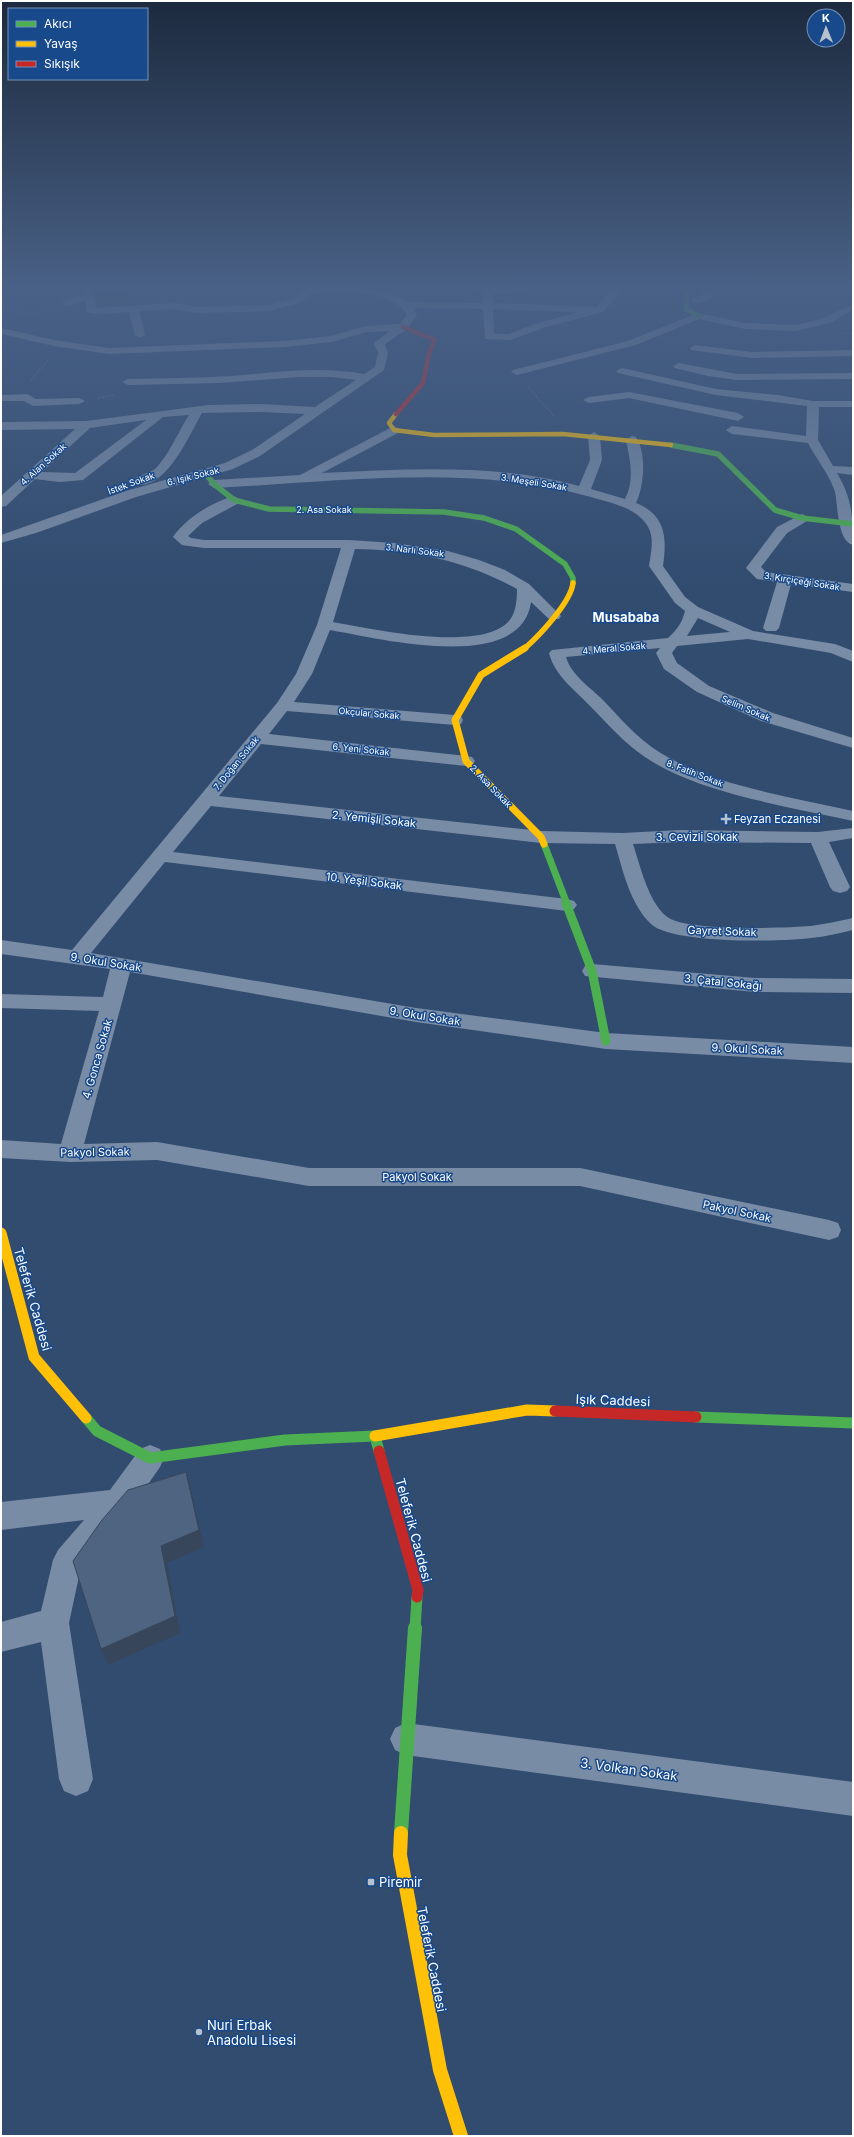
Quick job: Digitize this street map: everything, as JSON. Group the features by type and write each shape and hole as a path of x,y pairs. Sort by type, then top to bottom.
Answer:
{"main road":[{"path":"422,384 389,423 394,430 434,435 563,434 632,440 693,448 718,454 775,510 802,518 849,524"},
{"name":"2. Asa Sokak","path":"210,479 234,500 269,509 353,509 444,512 484,518 516,529 566,564 573,578 572,591 554,616 525,648 480,674 455,720 466,761 541,837 592,971 606,1041"},
{"name":"Teleferik Caddesi","path":"1,1233 34,1357 97,1431 150,1458"},
{"name":"Işık Caddesi","path":"375,1436 526,1410 853,1424"},
{"path":"150,1458 285,1440 375,1436"},
{"name":"Teleferik Caddesi","path":"375,1436 418,1590 406,1739 400,1855 440,2070 461,2136"}],"street":[{"name":"6. Işık Sokak","path":"1,539 171,481 210,479 229,466 256,453 358,384"},
{"path":"679,384 716,392 778,398 813,404 853,404"},
{"path":"748,395 731,431 812,440"},
{"path":"589,400 629,396 738,417"},
{"path":"1,398 27,397 33,403 79,401"},
{"path":"813,404 812,440 841,490 853,541"},
{"path":"1,426 86,425 160,414 197,411 261,408 319,411"},
{"name":"İstek Sokak","path":"62,519 70,511 89,499 155,476 163,468 197,411"},
{"path":"32,475 59,478 78,477 160,414"},
{"name":"4. Alan Sokak","path":"1,503 86,425"},
{"name":"3. Meşeli Sokak","path":"303,478 394,430"},
{"path":"584,490 596,460 594,436"},
{"path":"628,505 636,490 638,473 632,440"},
{"path":"828,469 853,471"},
{"name":"3. Meşeli Sokak","path":"210,479 278,481 303,478 402,473 464,474 521,478 584,490 628,505 647,515 660,536 656,566 680,600 693,610"},
{"name":"3. Narlı Sokak","path":"234,500 183,531 180,537 187,542 204,544 349,544 396,546 440,552 471,561 505,574 524,587 554,616"},
{"name":"3. Kırçiçeği Sokak","path":"802,518 782,530 753,568 762,576 853,588"},
{"name":"7. Doğan Sokak","path":"77,957 283,706 304,674 325,625 349,544"},
{"path":"771,628 785,579"},
{"path":"325,625 429,640 457,642 482,640 508,630 520,616 525,599 524,587"},
{"path":"671,643 682,634 690,622 693,610"},
{"name":"4. Meral Sokak","path":"693,610 749,635 835,649 853,657"},
{"name":"4. Meral Sokak","path":"557,654 749,635"},
{"name":"Selim Sokak","path":"671,643 664,653 670,666 703,689 767,717 853,743"},
{"name":"8. Fatih Sokak","path":"557,654 558,663 590,698 625,732 661,760 719,784 853,816"},
{"name":"Okçular Sokak","path":"283,706 455,720"},
{"name":"6. Yeni Sokak","path":"256,738 466,761"},
{"name":"2. Yemişli Sokak","path":"207,800 541,837"},
{"name":"3. Cevizli Sokak","path":"541,837 622,839 681,836 818,838 853,833"},
{"path":"818,838 840,887"},
{"name":"Gayret Sokak","path":"622,839 648,908 660,922 684,931 710,933 812,932 853,924"},
{"name":"10. Yeşil Sokak","path":"161,856 567,905"},
{"name":"9. Okul Sokak","path":"1,947 122,964 416,1015 606,1041 853,1055"},
{"name":"4. Gonca Sokak","path":"70,1153 122,964"},
{"name":"3. Çatal Sokağı","path":"592,971 689,978 766,986 853,986"},
{"path":"1,1001 112,1004"},
{"name":"Pakyol Sokak","path":"1,1149 70,1153 157,1151 309,1177 580,1177 829,1230"},
{"path":"76,1779 54,1623 68,1560 118,1503 150,1458"},
{"path":"1,1516 118,1503"},
{"path":"1,1636 54,1623"},
{"name":"3. Volkan Sokak","path":"406,1739 853,1799"}],"path":[{"path":"527,384 555,417 563,434"}],"building":[{"path":"186,1472 199,1530 161,1546 175,1616 101,1649 73,1561 102,1520 128,1490"}],"traffic: fast":[{"path":"671,445 718,454 775,510 802,518 853,524"},
{"path":"206,474 214,484 234,500 269,509 444,512 484,518 516,529 565,564 573,578 573,583"},
{"path":"544,844 592,971 606,1041"},
{"path":"696,1417 853,1423"},
{"path":"86,1418 97,1431 150,1458 285,1440 375,1436 379,1451"},
{"path":"401,1833 406,1739 417,1597"}],"traffic: slow":[{"path":"396,414 389,423 394,430 434,435 563,434 671,445"},
{"path":"544,844 541,837 466,761 455,720 481,675 525,648 554,616 572,591 573,583"},
{"path":"1,1233 34,1357 86,1418"},
{"path":"375,1436 527,1410 555,1411"},
{"path":"401,1833 400,1855 440,2070 461,2136"}],"traffic: jam":[{"path":"396,414 422,384"},
{"path":"555,1411 696,1417"},
{"path":"379,1451 418,1590 417,1597"}],"place":[{"name":"Feyzan Eczanesi","path":"726,819"},
{"name":"Piremir","path":"371,1882"},
{"name":"Nuri Erbak Anadolu Lisesi","path":"199,2032"}],"district":[{"name":"Musababa","path":"626,617"}]}
